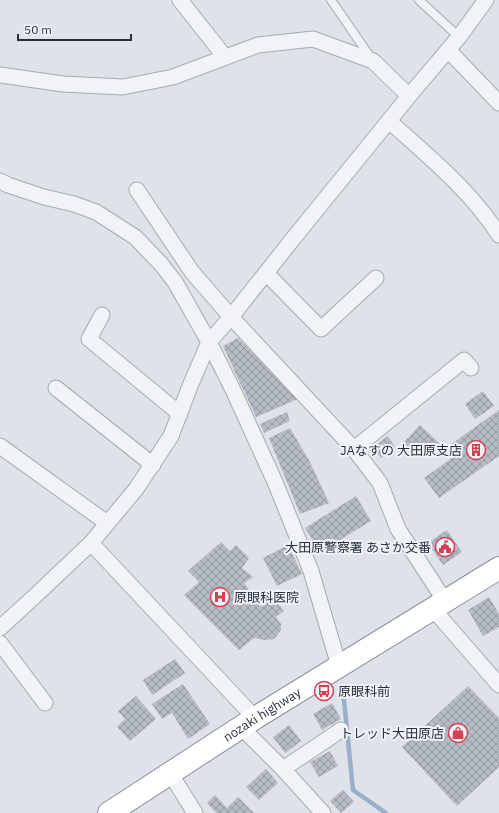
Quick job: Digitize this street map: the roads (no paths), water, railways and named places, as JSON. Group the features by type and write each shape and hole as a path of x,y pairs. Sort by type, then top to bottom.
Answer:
{"highway":[{"name":"nozaki highway","path":"109,813 248,723 499,568"}],"street":[{"path":"180,0 225,57"},
{"path":"0,628 90,543 136,488 153,465 171,436 209,342 409,96 459,37 486,0"},
{"path":"0,75 63,84 122,87 173,77 258,45 312,39 373,60 409,96"},
{"path":"448,50 499,103"},
{"path":"389,121 458,183 490,220 499,235"},
{"path":"0,181 44,197 74,204 96,212 135,237 161,264 175,282 209,342 233,390 312,571 339,666"},
{"path":"137,190 192,272 230,317 354,449 380,483 398,529 439,605 499,685"},
{"path":"266,272 321,329 376,278"},
{"path":"102,315 89,339 180,414"},
{"path":"354,449 464,360 471,368"},
{"path":"56,388 153,465"},
{"path":"0,446 107,523"},
{"path":"90,543 248,723 283,769 323,813"},
{"path":"0,643 45,703"},
{"path":"283,769 341,730"},
{"path":"170,773 195,813"}],"lane":[{"path":"331,0 373,60"},
{"path":"419,0 459,37"}],"waterway":[{"path":"343,690 353,790 386,813"}],"place":[{"name":"JAなすの 大田原支店","path":"476,450"},
{"name":"大田原警察署 あさか交番","path":"445,547"},
{"name":"原眼科医院","path":"220,597"},
{"name":"原眼科前","path":"324,691"},
{"name":"トレッド大田原店","path":"458,733"}]}
